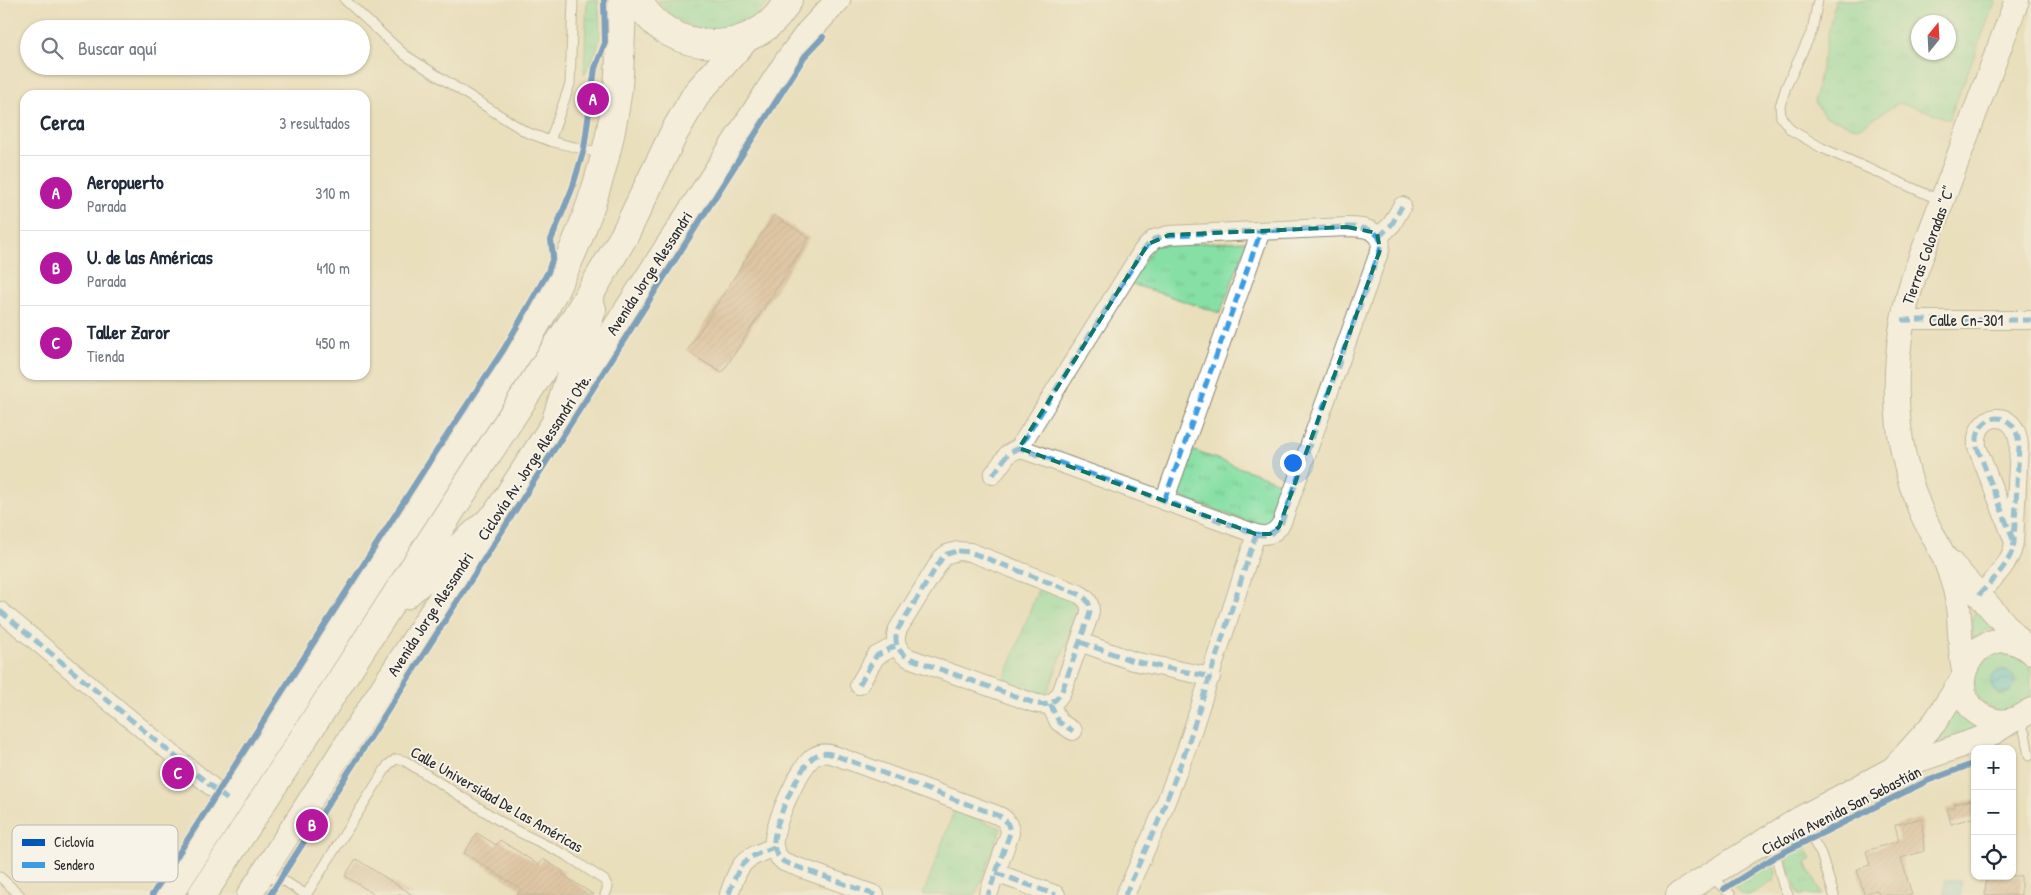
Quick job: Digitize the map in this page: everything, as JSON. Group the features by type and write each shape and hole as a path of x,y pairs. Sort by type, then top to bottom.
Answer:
{"highway":[{"path":"178,879 548,305 578,244 592,206 606,155 617,93 623,0"},
{"path":"638,0 650,17 661,27 687,41 716,45 745,39 760,31 774,20 788,0"},
{"path":"202,895 576,317 605,269 641,202 675,131 697,93 745,39"},
{"path":"557,417 605,269"},
{"path":"381,616 492,520"},
{"path":"168,895 176,882"}],"street":[{"name":"Avenida Jorge Alessandri","path":"256,885 781,71 808,32 838,0"},
{"name":"Tierras Coloradas \"C\"","path":"2017,0 1914,276 1902,320 1896,383 1901,436 1906,462 1920,508 1942,553 1955,590 1961,623 1960,650 1963,686 1968,702 1980,714 1996,721 2023,716"},
{"path":"1379,237 1392,224 1402,206"},
{"path":"993,475 1008,454 1019,448 1148,244 1161,236 1168,235 1358,227 1373,231 1379,237 1380,250 1282,522 1270,534 1256,534 1019,448"},
{"path":"1164,500 1261,231"},
{"name":"Calle Cn-301","path":"1902,320 2031,320"},
{"path":"1961,623 1979,594 2008,561 2013,549 2014,542 2019,437 2011,422 1997,418 1986,422 1980,428 1977,447 2014,542"},
{"path":"1124,895 1173,785 1211,677 1256,534"},
{"path":"958,551 970,552 1085,597 1090,611 1062,691 1056,701 1045,705 1034,704 909,658 904,655 897,645 898,629 939,563 947,554 958,551"},
{"name":"Tierras Coloradas \"C\"","path":"1942,553 2028,650"},
{"path":"0,611 228,801"},
{"path":"1080,642 1133,661 1211,677"},
{"path":"1893,769 1935,722 1972,656 1978,650 1993,642 2010,642 2028,650"},
{"path":"859,685 876,656 897,645"},
{"path":"1050,704 1059,722 1073,731"},
{"path":"1678,895 1801,818 1893,769 1988,736 2023,716"},
{"path":"875,895 784,862 774,847 775,835 795,783 810,760 820,754 827,753 1002,816 1008,823 1010,833 988,895"},
{"path":"729,894 743,862 774,847"},
{"path":"996,873 1056,895"}],"lane":[{"path":"345,0 367,20"},
{"path":"550,141 570,84 573,0"},
{"path":"1818,0 1812,31 1786,87 1780,106 1781,118 1791,130 1822,148 1943,202"},
{"path":"370,23 405,55 526,132 550,141 606,155"},
{"path":"2023,716 2029,756"},
{"name":"Calle Universidad De Las Américas","path":"256,885 286,882 305,894 388,765 396,759 401,759 511,828 566,855 604,880 608,887 605,895"},
{"path":"1801,818 1821,854 1834,895"},
{"path":"1772,836 1783,885 1788,895"},
{"path":"1710,875 1730,895"},
{"path":"0,877 20,895"}],"highlighted area":[{"path":"1347,227 1377,233 1380,250 1279,527 1270,534 1256,534 1019,448 1148,244 1169,235"}],"green space":[{"path":"587,0 598,0 600,31 598,46 584,74"},
{"path":"658,0 770,0 759,13 745,22 718,30 690,26 678,20 667,12"},
{"path":"1835,0 1996,0 1949,120 1899,103 1858,128 1824,116 1814,101"},
{"path":"1248,241 1220,313 1129,283 1155,245"},
{"path":"1189,449 1287,485 1271,530 1178,496 1176,485"},
{"path":"1039,587 1073,599 1078,612 1048,691 1038,696 1003,683"},
{"path":"1978,604 2003,629 1987,630 1973,641 1971,620"},
{"path":"2009,651 2025,659 2031,667 2031,696 2027,702 2003,713 1983,704 1975,690 1973,674 1990,654"},
{"path":"1956,704 1962,714 1979,727 1928,748"},
{"path":"954,811 1001,828 976,895 923,895"},
{"path":"1798,832 1812,859 1806,863 1822,895 1799,895 1792,877 1787,863 1786,849 1789,840"},
{"path":"1770,856 1776,872 1774,881 1749,895 1744,895 1730,883 1730,880"}],"water":[{"path":"2003,670 2011,674 2015,682 2011,690 2003,694 1995,690 1991,682 1995,674"},
{"path":"1945,880 1961,880 1961,895 1945,895"}],"building":[{"path":"774,215 809,238 722,373 687,351"},
{"path":"1971,800 1971,818 1951,824 1947,809 1955,807 1954,804"},
{"path":"1922,818 1924,851 1901,858 1912,895 1879,895 1877,890 1864,894 1857,869 1870,865 1866,851 1899,841 1895,825"},
{"path":"477,833 496,845 500,840 539,865 543,859 564,872 563,875 594,895 517,895 521,889 464,853"},
{"path":"356,859 413,895 375,895 345,876"},
{"path":"2016,876 2021,876 2021,895 1985,895 1986,880 2016,880"}],"marked path":[{"path":"1379,237 1392,224 1402,206"},
{"path":"993,475 1008,454 1019,448 1143,250 1154,239 1169,235 1347,227 1371,231 1376,233 1379,238 1381,243 1380,250 1282,522 1271,533 1264,535 1256,534 1019,448"},
{"path":"1164,501 1261,231"},
{"path":"1902,320 2031,320"},
{"path":"1979,595 2010,557 2014,542 2019,446 2016,433 2011,424 2004,419 1996,418 1988,420 1982,426 1978,435 1977,447 2014,542"},
{"path":"1125,895 1158,822 1186,750 1256,534"},
{"path":"958,551 970,552 1079,594 1087,600 1090,606 1089,616 1062,691 1051,703 1034,703 909,658 897,646 898,629 942,558 947,554 958,551"},
{"path":"0,611 229,801"},
{"path":"1080,642 1133,661 1211,677"},
{"path":"859,685 876,656 897,645"},
{"path":"1050,704 1059,722 1073,731"},
{"path":"875,895 784,862 775,851 774,838 782,812 802,771 815,756 825,753 834,755 1003,818 1008,824 1010,833 988,895"},
{"path":"729,894 736,875 744,863 755,855 774,847"},
{"path":"996,873 1056,895"}],"cycle path":[{"path":"178,854 426,467 504,349 548,272 553,257 551,240 572,189 584,149 595,68 605,43 604,0"},
{"name":"Ciclovía Av. Jorge Alessandri Ote.","path":"270,895 805,56 823,37"},
{"name":"Ciclovía Avenida San Sebastián","path":"1724,889 1776,856 1927,781 1971,764"},
{"path":"152,895 160,882"}],"place":[{"name":"Aeropuerto","path":"593,99"},
{"name":"Taller Zaror","path":"178,773"},
{"name":"U. de las Américas","path":"312,825"}]}
